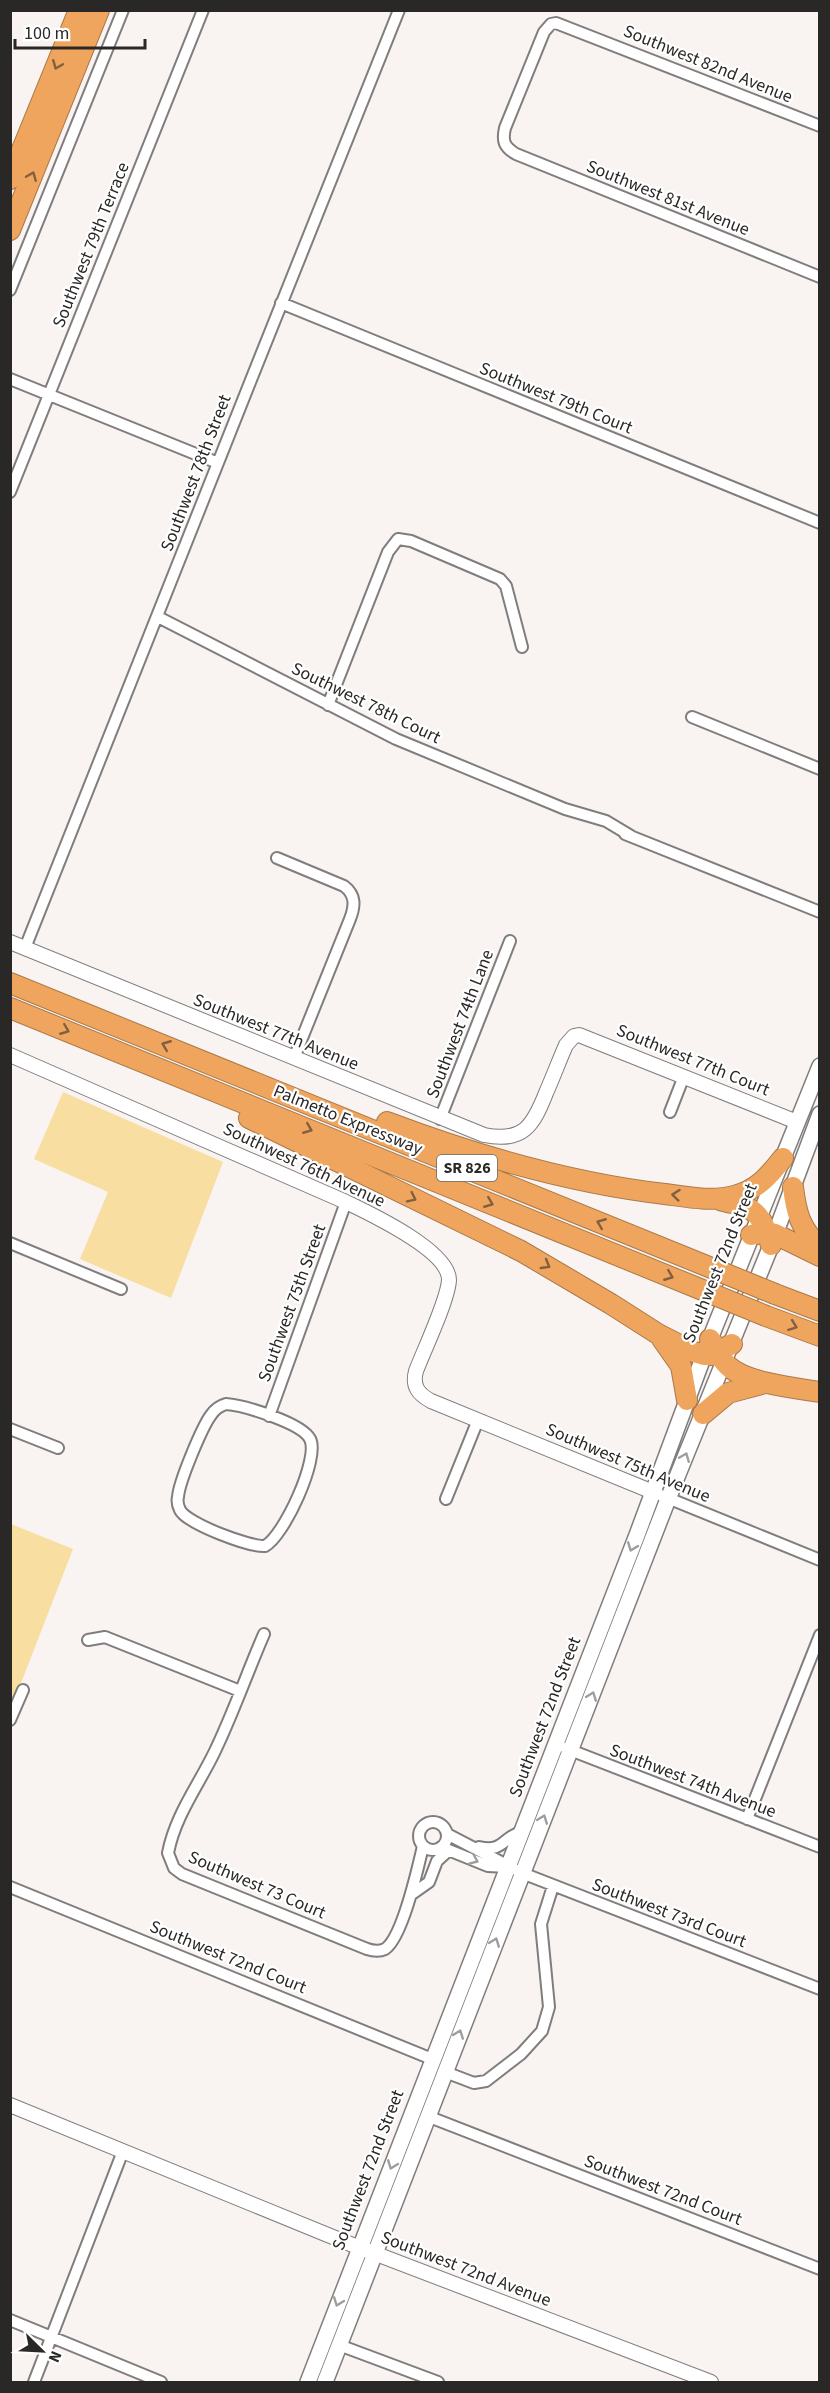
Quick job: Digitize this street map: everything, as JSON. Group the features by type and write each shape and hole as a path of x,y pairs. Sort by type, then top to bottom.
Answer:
{"highway":[{"path":"10,179 79,10"},
{"path":"10,230 99,10"},
{"name":"Palmetto Expressway","path":"10,983 220,1066 819,1311"},
{"name":"Palmetto Expressway","path":"10,1008 819,1336"},
{"path":"220,1066 263,1075 441,1142 501,1161 645,1192 718,1199 746,1207 765,1232 819,1257"},
{"path":"215,1091 223,1105 521,1251 658,1334 718,1351 737,1372 767,1383 819,1392"},
{"path":"718,1199 733,1196 756,1186 766,1179 783,1158"},
{"path":"793,1187 796,1212 801,1224 808,1236 819,1247"},
{"path":"658,1334 678,1360 687,1400"},
{"path":"702,1414 728,1393 767,1383"}],"main road":[{"name":"Southwest 72nd Street","path":"325,2382 702,1414 718,1351 765,1232 783,1158 819,1067"},
{"name":"Southwest 72nd Street","path":"308,2382 687,1400 718,1351 765,1232 793,1187 819,1114"},
{"path":"797,1122 814,1130"},
{"path":"598,1634 614,1639"},
{"path":"438,2044 445,2072"}],"street":[{"path":"10,290 123,10"},
{"name":"Southwest 79th Terrace","path":"10,492 203,10"},
{"name":"Southwest 78th Street","path":"26,948 399,10"},
{"name":"Southwest 82nd Avenue","path":"505,146 503,140 505,128 544,32 551,24 556,23 819,126"},
{"name":"Southwest 81st Avenue","path":"505,146 516,153 819,277"},
{"name":"Southwest 79th Court","path":"281,303 819,523"},
{"path":"10,379 218,463"},
{"path":"328,705 388,552 398,539 411,541 498,577 507,590 522,647"},
{"name":"Southwest 78th Court","path":"158,617 396,739 565,808 579,819 632,836 819,912"},
{"path":"692,717 819,769"},
{"path":"277,858 340,884 351,893 354,902 352,914 294,1058"},
{"name":"Southwest 74th Lane","path":"440,1119 510,940"},
{"name":"Southwest 77th Avenue","path":"10,942 440,1119 494,1137 514,1136 529,1127"},
{"name":"Southwest 77th Court","path":"529,1127 540,1108 566,1045 574,1036 588,1037 797,1122"},
{"name":"Southwest 76th Avenue","path":"10,1055 346,1202 426,1248 439,1258 447,1269 449,1280 414,1379 417,1390 423,1396"},
{"path":"670,1112 684,1077"},
{"name":"Southwest 75th Street","path":"269,1416 346,1202"},
{"path":"10,1243 121,1289"},
{"name":"Southwest 75th Avenue","path":"423,1396 819,1560"},
{"path":"230,1404 269,1416 304,1432 311,1441 312,1449 310,1462 288,1518 269,1544 262,1546 247,1543 199,1524 181,1513 178,1501 179,1490 204,1427 215,1409 230,1404"},
{"path":"446,1499 478,1420"},
{"path":"10,1429 58,1448"},
{"path":"88,1640 105,1637 240,1691 264,1634"},
{"path":"747,1819 819,1635"},
{"path":"10,1720 22,1690"},
{"name":"Southwest 73 Court","path":"240,1691 213,1754 184,1806 169,1846 168,1853 174,1868 193,1878 373,1951 381,1950 390,1944 412,1894 411,1886 423,1846"},
{"name":"Southwest 74th Avenue","path":"556,1744 819,1847"},
{"path":"434,1822 441,1824 447,1834 473,1846 507,1867 488,1866 445,1848 432,1850 423,1846 419,1833 426,1824 434,1822"},
{"path":"473,1846 497,1847 505,1844 512,1835 521,1832"},
{"path":"412,1894 428,1883 433,1876 437,1861 445,1848 447,1834"},
{"name":"Southwest 73rd Court","path":"507,1867 819,1989"},
{"path":"414,1878 428,1883"},
{"path":"445,2072 474,2083 486,2081 526,2049 542,2031 549,2007 541,1924 553,1886"},
{"name":"Southwest 72nd Court","path":"10,1887 432,2059"},
{"name":"Southwest 72nd Avenue","path":"10,2105 359,2247 711,2382"},
{"name":"Southwest 72nd Court","path":"427,2116 819,2269"},
{"path":"34,2382 123,2151"},
{"path":"10,2320 161,2382"},
{"path":"339,2345 438,2382"}],"shaded area":[{"path":"63,1092 223,1162 171,1298 80,1259 108,1192 34,1159"},
{"path":"11,1524 73,1549 11,1709"}]}
